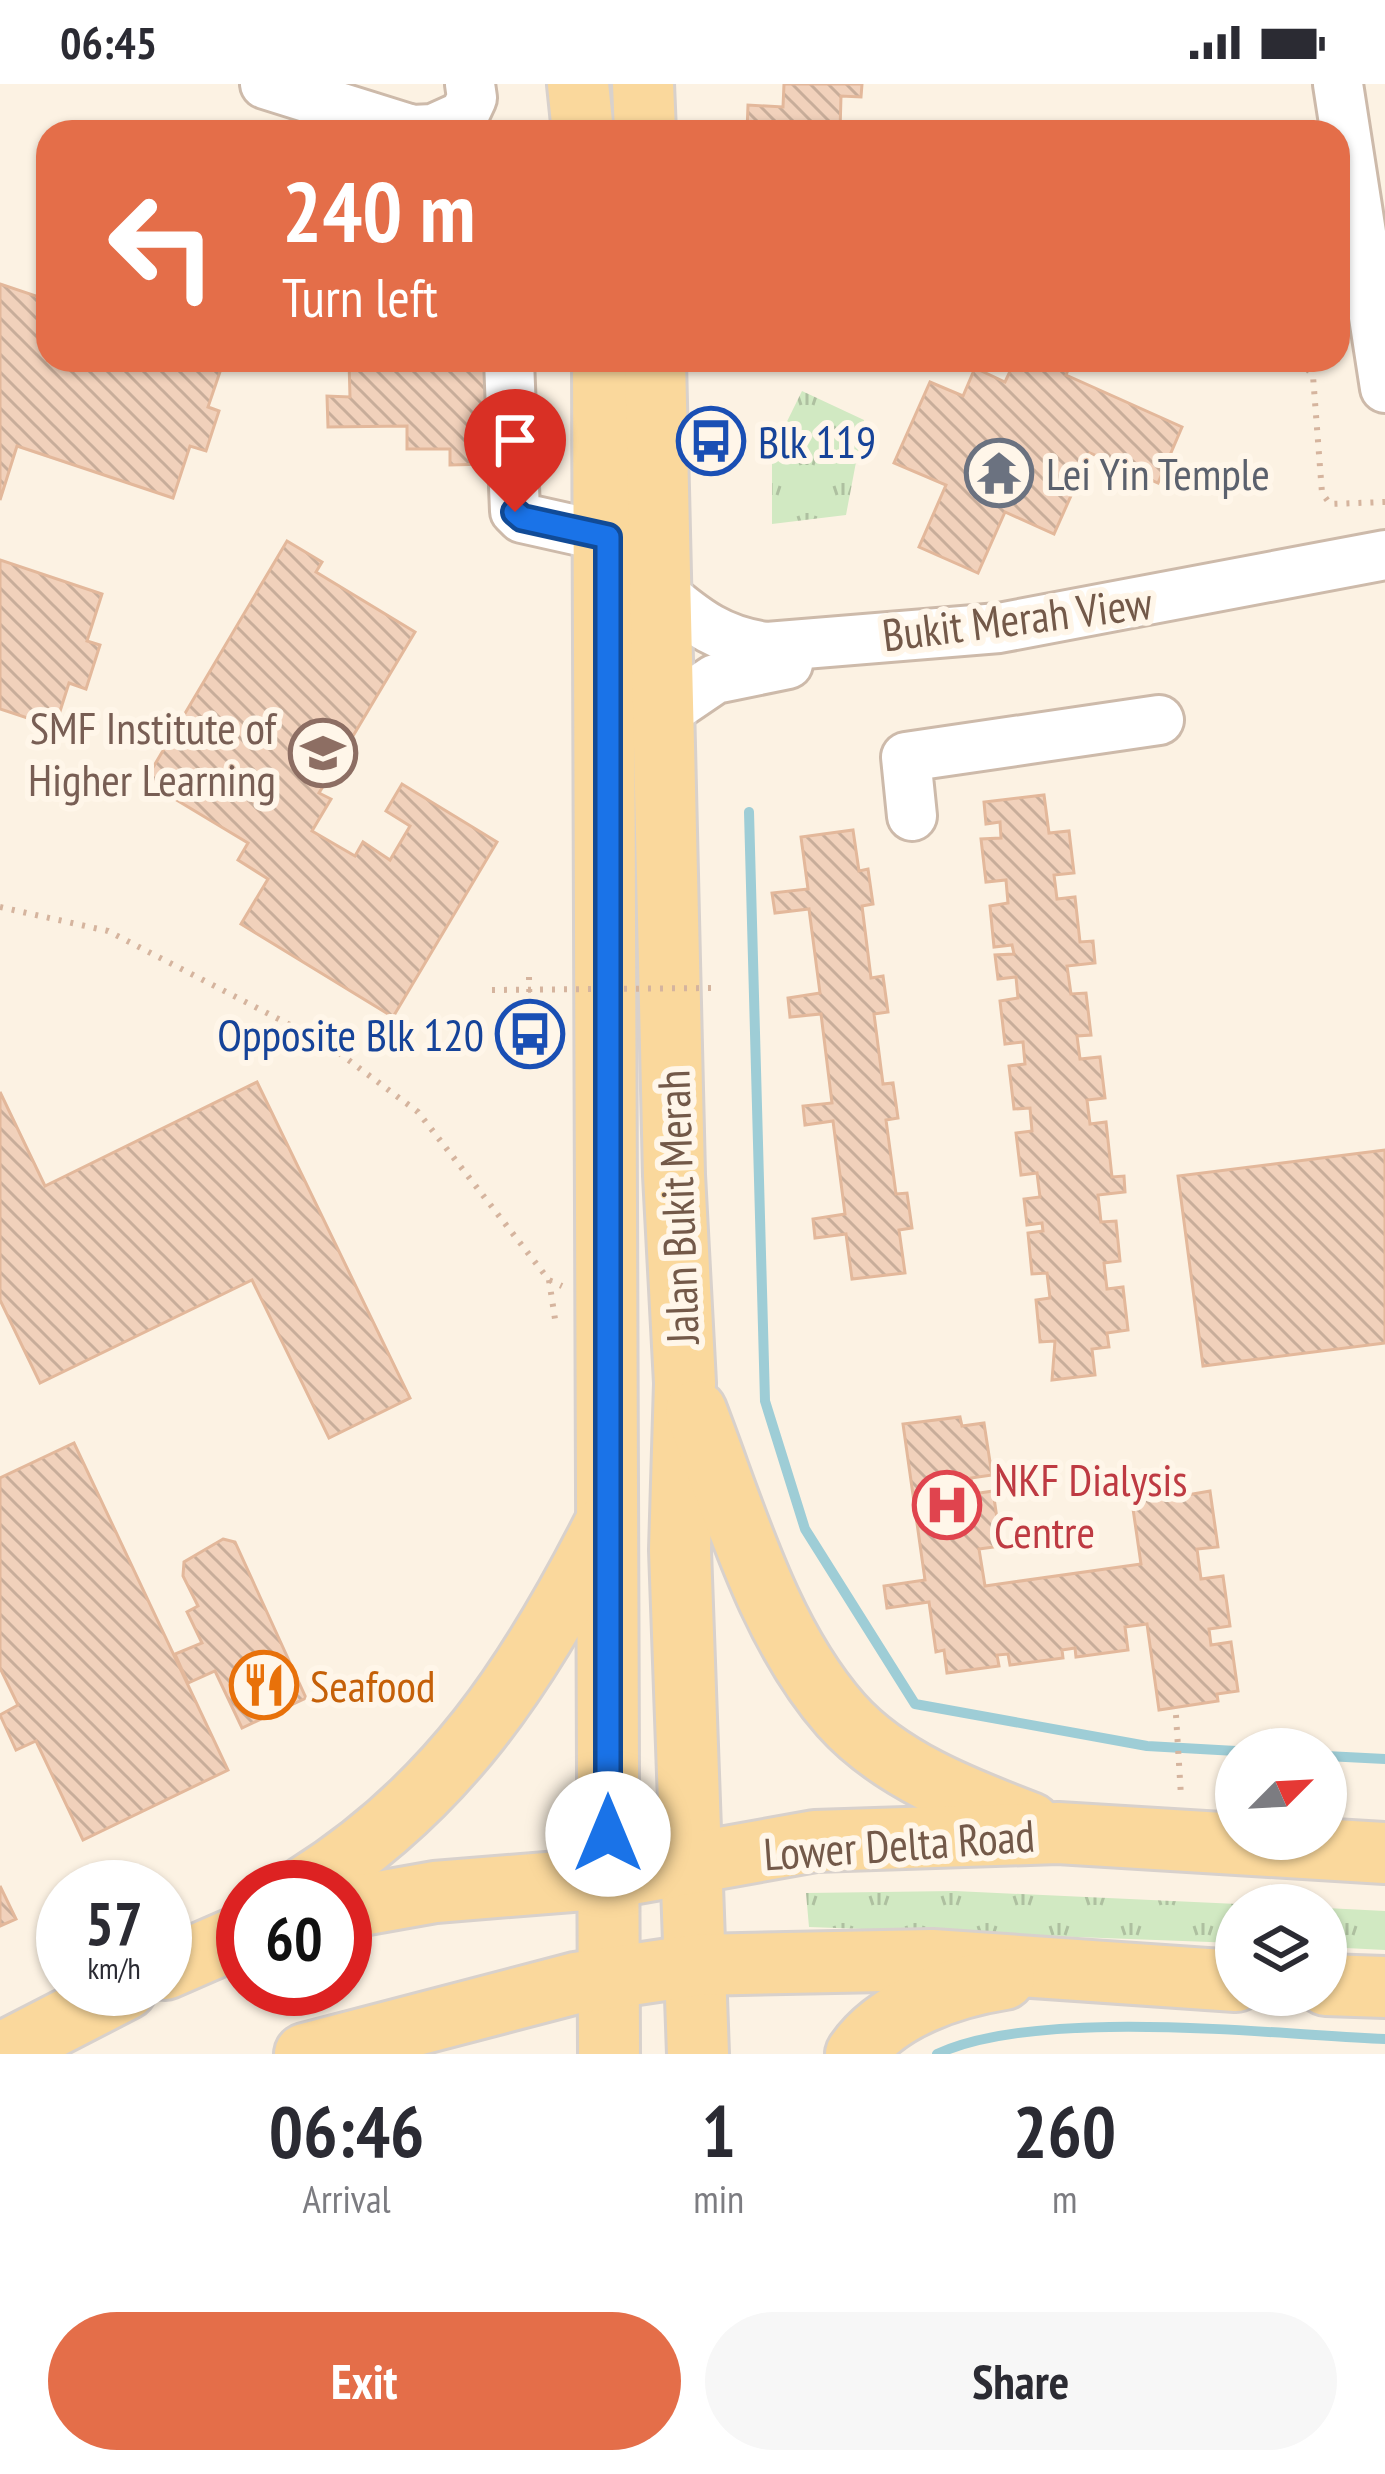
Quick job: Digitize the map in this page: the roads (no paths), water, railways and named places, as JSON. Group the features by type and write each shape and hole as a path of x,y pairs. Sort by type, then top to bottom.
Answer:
{"main road":[{"path":"578,84 582,120"},
{"path":"643,84 644,120"},
{"name":"Jalan Bukit Merah","path":"603,372 608,537 606,1029 613,1975 609,2054"},
{"name":"Jalan Bukit Merah","path":"655,372 685,1383 680,1550 698,2054"},
{"path":"685,1383 771,1600 804,1666 843,1718 944,1790 1058,1833"},
{"path":"348,1860 441,1781 558,1616 608,1519"},
{"name":"Lower Delta Road","path":"372,1904 435,1892 609,1877 815,1840 1058,1833 1385,1853"},
{"path":"305,2054 613,1975 697,1965 932,1960 1045,1972 1215,1981"},
{"path":"856,2054 869,2038 928,2000 978,1983 1045,1972"},
{"path":"1347,1986 1385,1987"},
{"path":"0,2054 74,2016"}],"street":[{"path":"265,84 380,120"},
{"path":"454,120 464,115 472,98 470,84"},
{"path":"1348,104 1385,298"},
{"path":"1348,104 1385,388"},
{"path":"509,372 515,512 522,518 608,537"},
{"name":"Bukit Merah View","path":"661,592 704,628 734,643 767,647 1149,614 1385,555"},
{"name":"Bukit Merah View","path":"662,715 715,680 768,666 1385,580"},
{"path":"912,815 906,758 1159,720"}],"waterway":[{"path":"749,812 765,1401 805,1529 915,1704 1147,1746 1215,1750"},
{"path":"1347,1757 1385,1759"},
{"path":"937,2054 981,2040 1093,2027 1385,2039"}],"place":[{"name":"Blk 119","path":"711,441"},
{"name":"Lei Yin Temple","path":"999,473"},
{"name":"SMF Institute of Higher Learning","path":"323,753"},
{"name":"Opposite Blk 120","path":"530,1034"},
{"name":"NKF Dialysis Centre","path":"947,1505"},
{"name":"Seafood","path":"264,1685"}]}
